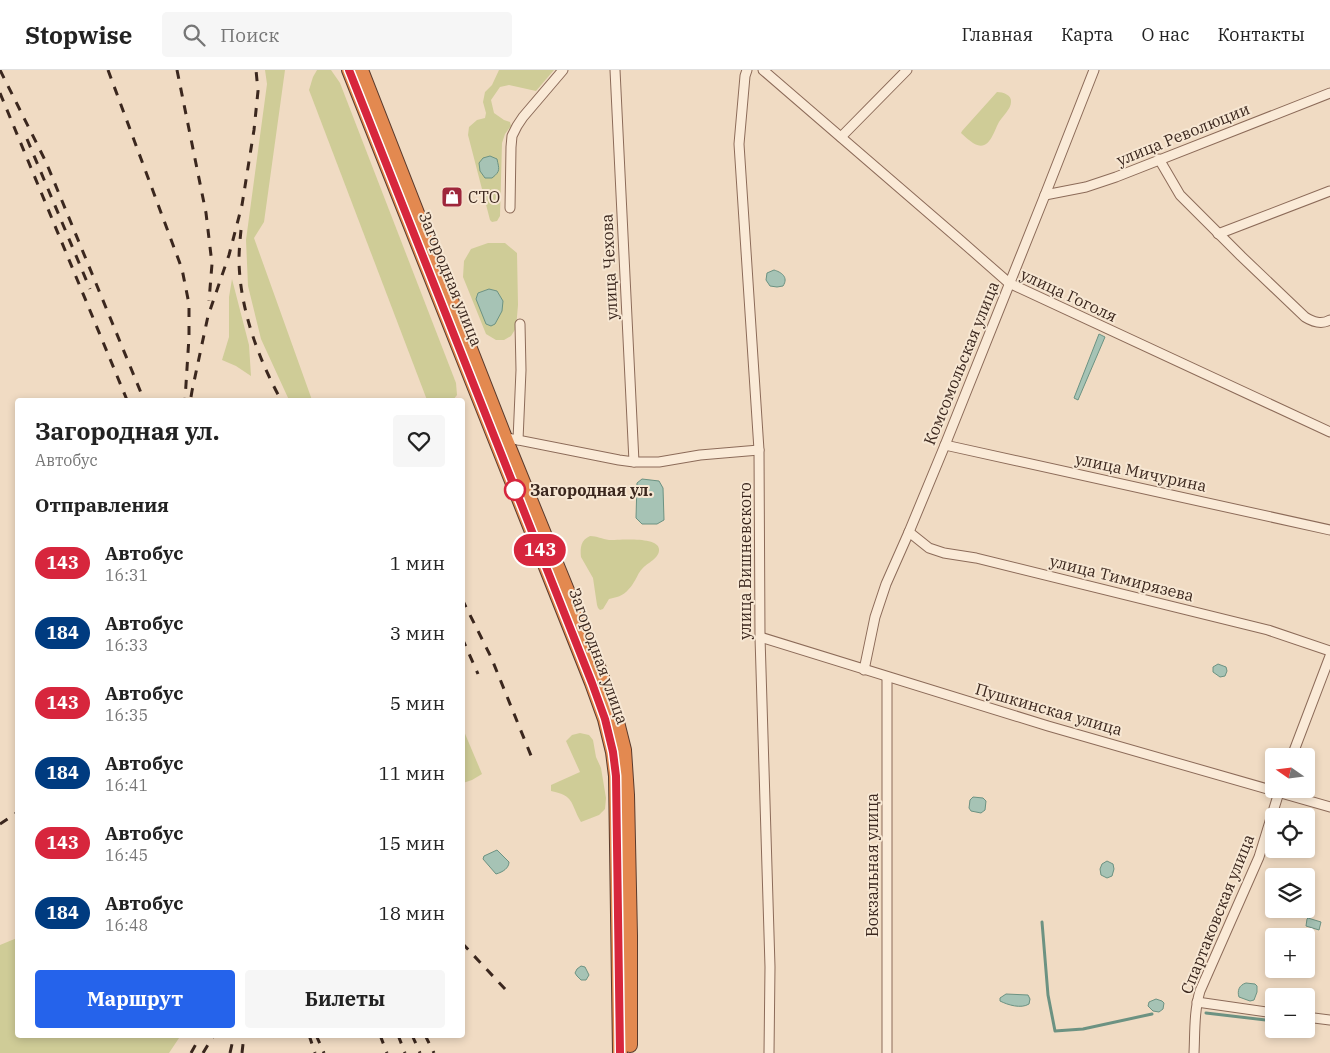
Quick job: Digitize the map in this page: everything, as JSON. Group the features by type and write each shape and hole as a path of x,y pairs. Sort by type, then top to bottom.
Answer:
{"highway":[{"name":"Загородная улица","path":"349,70 506,438 605,719 613,752 617,795 620,1053"},
{"name":"Загородная улица","path":"361,70 599,669 615,714 622,743 627,795 630,1053"}],"street":[{"path":"510,208 512,136 523,117 564,70"},
{"name":"улица Чехова","path":"614,70 634,462"},
{"name":"улица Вишневского","path":"747,70 740,144 759,450 760,637 770,966 769,1053"},
{"name":"улица Гоголя","path":"763,70 1009,284 1330,432"},
{"path":"841,137 906,70"},
{"name":"Комсомольская улица","path":"864,670 876,617 886,584 945,445 1094,70"},
{"name":"улица Революции","path":"1045,195 1086,187 1116,178 1330,92"},
{"path":"1160,159 1180,195 1305,317 1319,323 1330,320"},
{"path":"1218,234 1330,191"},
{"path":"520,324 521,370 506,438 634,462 659,462 700,455 759,450"},
{"name":"улица Мичурина","path":"945,445 1330,530"},
{"name":"улица Тимирязева","path":"909,532 929,548 944,553 976,558 1268,630 1330,651"},
{"name":"Пушкинская улица","path":"760,637 1048,726 1265,786"},
{"path":"1295,748 1330,656"},
{"name":"Вокзальная улица","path":"887,677 887,1053"},
{"name":"Спартаковская улица","path":"1194,1053 1197,1002 1200,991 1259,857 1277,798"},
{"name":"Пушкинская улица","path":"1303,798 1330,807"},
{"path":"1197,1002 1265,1012"},
{"path":"1315,1018 1330,1020"}],"shaded area":[{"path":"265,70 285,70 264,222 254,238 311,398 288,398 261,339 248,286 246,240 267,84"},
{"path":"317,70 331,70 340,83 456,383 457,395 455,398 426,398 309,90"},
{"path":"499,70 554,70 536,91 509,85 500,87 491,100 494,113 510,122 511,126 505,134 502,143 500,216 497,221 492,222 468,135 469,127 477,120 485,118 486,113 483,102 485,92 492,85"},
{"path":"997,92 1009,96 1011,105 987,144 978,145 973,143 961,133"},
{"path":"490,156 497,159 499,170 492,178 485,178 480,171 479,163 483,158"},
{"path":"488,243 505,243 517,253 518,305 516,328 511,336 504,340 496,340 486,334 463,277 464,261 471,249","holes":["489,289 497,291 503,301 476,299 478,293"]},
{"path":"774,270 785,278 783,286 770,286 766,280 767,273"},
{"path":"232,279 249,345 251,376 236,366 222,360 229,337 229,297"},
{"path":"489,289 497,291 503,301 502,311 495,324 491,326 486,324 476,299 478,293"},
{"path":"1099,334 1105,337 1078,400 1074,398"},
{"path":"642,479 659,481 663,488 664,520 657,524 642,524 636,518 637,483"},
{"path":"590,536 609,540 645,540 657,545 659,549 657,555 644,567 629,589 619,596 609,599 603,609 600,610 597,605 593,578 581,557 582,544"},
{"path":"1218,664 1226,667 1225,676 1220,677 1213,672 1213,667"},
{"path":"580,733 589,735 593,740 596,757 601,768 606,798 605,809 599,815 581,822 571,801 564,795 551,791 551,785 580,772 566,741 572,735"},
{"path":"465,734 482,774 465,782"},
{"path":"973,797 983,798 986,801 985,810 981,813 971,811 969,808 970,800"},
{"path":"497,850 509,862 505,870 496,874 483,859 484,856"},
{"path":"1107,861 1113,864 1114,869 1112,876 1107,878 1101,875 1100,869 1102,864"},
{"path":"1307,919 1321,922 1319,930 1306,926"},
{"path":"15,939 15,1038 179,1038 169,1053 0,1053 0,945"},
{"path":"581,966 585,967 589,975 586,980 581,980 575,973"},
{"path":"1246,983 1257,986 1254,1000 1250,1001 1239,997 1239,988"},
{"path":"1006,994 1028,995 1030,999 1029,1004 1018,1006 1000,1001 1000,998"},
{"path":"1156,999 1164,1003 1163,1009 1159,1012 1153,1011 1148,1006 1149,1002"}],"waterway":[{"path":"1042,922 1048,995 1055,1031 1083,1029 1152,1014"},
{"path":"1206,1013 1265,1020"}],"railway":[{"path":"0,70 46,162 143,398"},
{"path":"108,70 182,269 189,304 185,398"},
{"path":"177,70 206,213 212,264 209,301"},
{"path":"191,397 208,316 229,255 242,205 254,130 258,91 256,70"},
{"path":"0,93 126,398"},
{"path":"27,139 90,289"},
{"path":"241,230 240,279 247,315 258,350 280,398"},
{"path":"465,605 491,657 534,763"},
{"path":"465,645 478,674"},
{"path":"0,824 15,814"},
{"path":"465,946 506,990"},
{"path":"191,1053 199,1038"},
{"path":"203,1053 212,1038"},
{"path":"230,1053 233,1038"},
{"path":"242,1053 244,1038"},
{"path":"310,1038 315,1053"},
{"path":"317,1038 324,1053"},
{"path":"381,1038 387,1053"},
{"path":"399,1038 405,1053"},
{"path":"413,1038 420,1053"},
{"path":"426,1038 434,1053"}],"bus line":[{"name":"143","path":"349,70 505,466 567,617 605,719 615,760 616,776 620,1053"}],"place":[{"name":"СТО","path":"452,197"},
{"name":"Загородная ул.","path":"515,490"}]}
